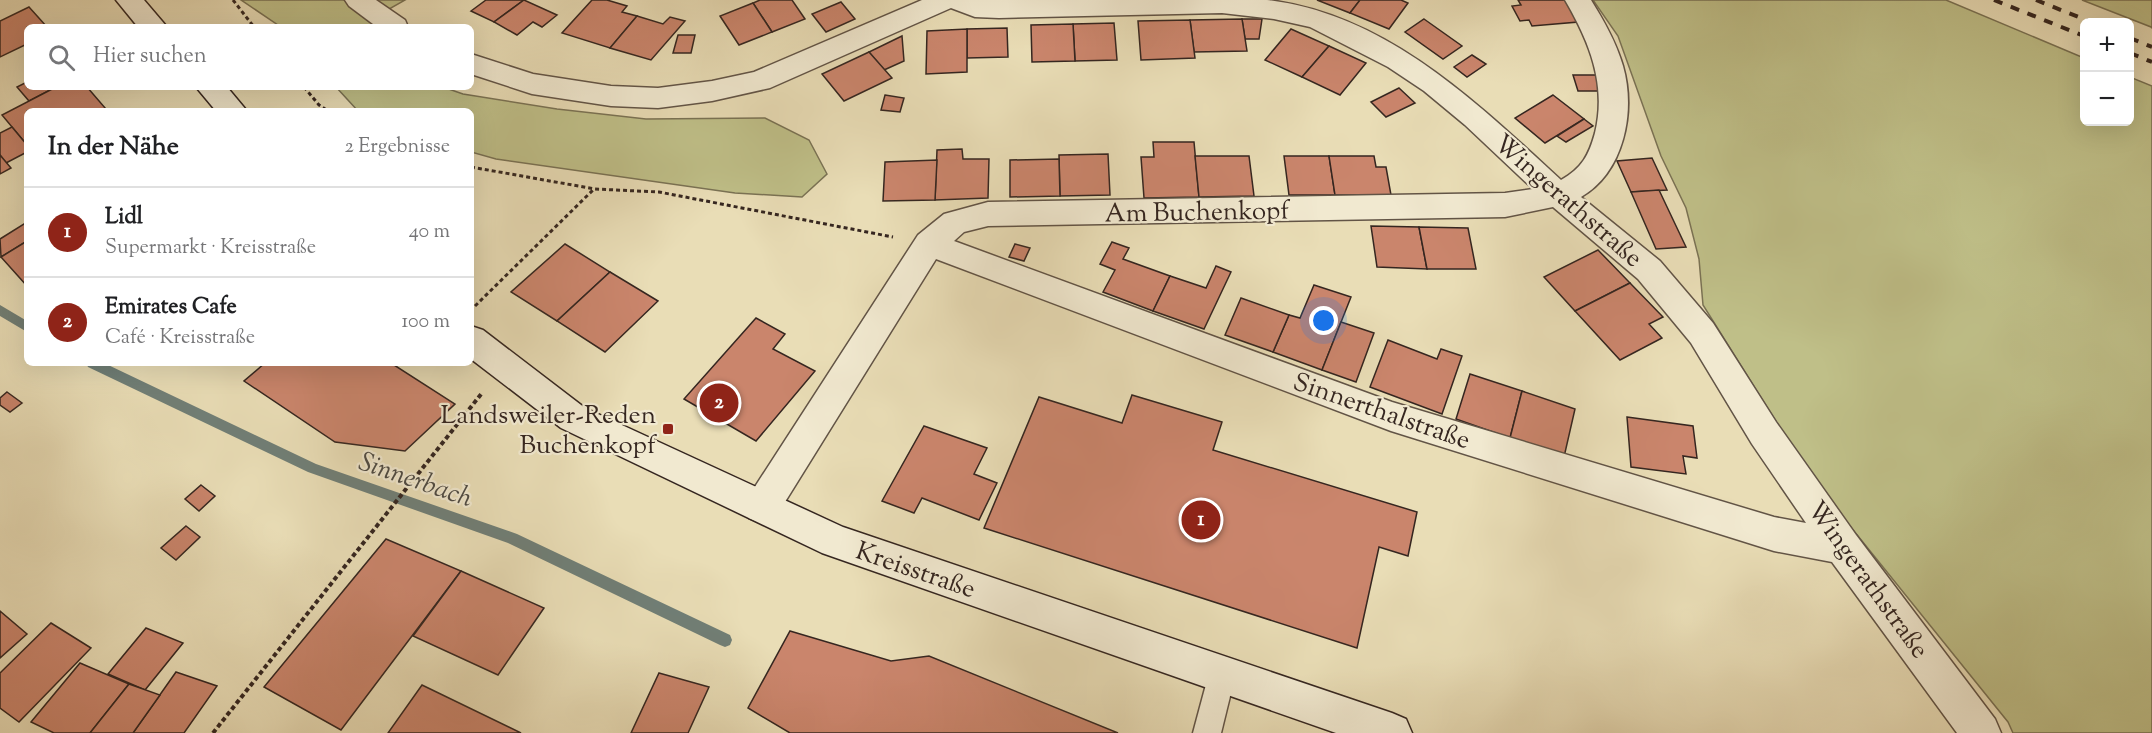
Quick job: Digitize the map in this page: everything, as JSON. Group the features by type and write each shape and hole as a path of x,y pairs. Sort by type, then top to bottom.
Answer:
{"street":[{"path":"129,0 151,24"},
{"path":"358,0 391,24"},
{"path":"474,65 532,84 611,96 658,98 712,91 760,81 946,0"},
{"name":"Wingerathstraße","path":"956,0 975,8 999,9 1222,4 1274,9 1317,20 1389,55 1434,84 1475,118 1557,194 1649,270 1702,333 1764,433 1843,547 1981,733"},
{"name":"Am Buchenkopf","path":"762,507 929,244 956,222 988,214 1506,205 1532,202 1557,194 1589,177 1602,159 1612,129 1616,96 1608,57 1578,0"},
{"path":"213,90 230,108"},
{"name":"Sinnerthalstraße","path":"929,244 1391,416 1774,534 1843,547"},
{"name":"Kreisstraße","path":"474,342 573,418 835,542 1392,733"}],"lane":[{"path":"1207,733 1221,676"}],"path":[{"path":"233,0 252,24"},
{"path":"306,90 324,108"},
{"path":"474,168 595,189 659,192 929,244"},
{"path":"474,306 595,189"},
{"path":"213,733 503,366"}],"green space":[{"path":"241,0 405,0 382,13 377,24 277,24"},
{"path":"1593,0 1946,0 2080,56 2080,126 2134,126 2134,79 2152,86 2152,733 2013,733 2008,722 1812,479 1703,305 1699,259 1686,208 1661,156 1618,36"},
{"path":"2082,0 2152,0 2152,28 2134,20 2134,18 2128,18"},
{"path":"339,90 452,90 463,94 557,109 646,119 765,118 809,140 827,174 802,197 735,193 496,159 474,153 474,108 355,108"}],"building":[{"path":"486,0 524,0 494,22 471,11"},
{"path":"524,0 557,15 542,27 533,22 517,35 494,22"},
{"path":"592,0 607,0 627,6 622,12 637,16 610,48 562,33"},
{"path":"760,0 792,0 805,19 772,32 753,3"},
{"path":"1317,0 1360,0 1350,13"},
{"path":"1360,0 1401,0 1408,3 1389,29 1350,13"},
{"path":"1518,0 1566,0 1578,22 1532,26 1529,20 1520,21 1512,6 1521,5"},
{"path":"841,2 855,19 826,32 812,14"},
{"path":"753,3 772,32 739,45 720,16"},
{"path":"29,7 44,24 24,24 24,45 0,57 0,21"},
{"path":"637,16 663,24 670,17 685,21 651,60 610,48"},
{"path":"1242,19 1262,19 1259,39 1245,39"},
{"path":"1242,19 1247,51 1194,52 1190,20"},
{"path":"1424,19 1462,46 1443,59 1405,32"},
{"path":"1190,20 1195,58 1141,60 1138,21"},
{"path":"1114,23 1117,60 1075,61 1073,24"},
{"path":"1073,24 1075,61 1032,62 1031,25"},
{"path":"1007,28 1008,57 967,58 967,29"},
{"path":"967,29 967,72 926,74 927,31"},
{"path":"1291,29 1329,46 1302,77 1265,60"},
{"path":"678,35 695,35 691,53 673,53"},
{"path":"902,36 904,61 884,70 869,52"},
{"path":"1329,46 1366,63 1340,95 1302,77"},
{"path":"869,52 892,78 844,101 822,74"},
{"path":"1472,55 1486,64 1467,77 1454,67"},
{"path":"1573,75 1599,75 1604,91 1578,91"},
{"path":"24,84 24,90 50,90 29,101 17,87"},
{"path":"1399,88 1415,103 1386,117 1371,102"},
{"path":"50,90 90,90 105,108 24,108 24,141 2,115"},
{"path":"885,95 904,98 900,112 881,110"},
{"path":"1553,95 1584,119 1545,143 1515,118"},
{"path":"1584,119 1593,126 1566,142 1557,136"},
{"path":"12,127 24,141 24,154 6,163 0,155 0,133"},
{"path":"1153,142 1194,142 1199,197 1144,198 1141,157 1154,157"},
{"path":"962,149 963,159 989,159 988,198 935,200 937,150"},
{"path":"1108,154 1110,195 1060,196 1059,155"},
{"path":"0,155 11,168 0,174"},
{"path":"1195,156 1249,156 1254,196 1199,197"},
{"path":"1284,156 1329,156 1335,195 1289,195"},
{"path":"1329,156 1374,156 1376,167 1386,167 1391,195 1335,195"},
{"path":"1652,158 1667,190 1631,192 1617,161"},
{"path":"1059,159 1060,196 1010,197 1010,160"},
{"path":"937,160 935,200 883,201 885,162"},
{"path":"1659,190 1686,247 1656,249 1631,192"},
{"path":"24,224 24,243 1,257 0,239"},
{"path":"1371,226 1419,227 1427,269 1377,267"},
{"path":"1419,227 1468,228 1476,269 1427,269"},
{"path":"1112,242 1129,248 1123,259 1170,276 1153,311 1103,292 1115,270 1100,264"},
{"path":"24,243 24,283 1,257"},
{"path":"565,244 610,272 557,321 511,292"},
{"path":"1015,244 1030,248 1024,261 1009,257"},
{"path":"1598,250 1630,283 1575,311 1544,277"},
{"path":"1216,266 1231,272 1204,329 1153,311 1170,276 1206,288"},
{"path":"610,272 658,301 605,352 557,321"},
{"path":"1630,283 1663,317 1649,324 1662,338 1620,360 1575,311"},
{"path":"1314,285 1351,297 1322,370 1273,352 1289,315 1300,318"},
{"path":"1241,298 1289,315 1273,352 1225,335"},
{"path":"756,318 785,334 773,349 815,371 756,441 684,399"},
{"path":"1341,322 1374,333 1356,382 1322,370"},
{"path":"1388,340 1437,359 1441,349 1462,356 1442,414 1370,387"},
{"path":"262,366 396,366 455,404 405,451 335,442 244,381"},
{"path":"1470,374 1522,391 1510,438 1456,419"},
{"path":"1522,391 1575,409 1564,457 1510,438"},
{"path":"7,392 22,403 10,412 0,405 0,398"},
{"path":"1132,395 1222,422 1213,450 1417,512 1408,556 1379,547 1357,648 984,528 1039,397 1122,423"},
{"path":"1627,417 1693,426 1697,458 1683,456 1686,474 1631,467"},
{"path":"924,426 987,448 974,474 997,483 979,520 922,498 914,513 882,501"},
{"path":"201,485 215,496 199,511 185,499"},
{"path":"186,526 200,537 176,560 161,548"},
{"path":"386,539 461,571 341,730 264,687"},
{"path":"461,571 544,608 498,675 413,636"},
{"path":"0,611 27,634 0,658"},
{"path":"51,623 91,648 19,722 0,708 0,673"},
{"path":"146,628 183,643 145,690 108,674"},
{"path":"790,631 891,661 929,656 1118,733 790,733 748,708"},
{"path":"80,663 129,684 90,733 54,733 31,722"},
{"path":"176,672 217,686 184,733 133,733"},
{"path":"659,673 709,687 688,733 631,733"},
{"path":"129,684 160,695 133,733 90,733"},
{"path":"422,685 521,733 388,733"}],"waterway":[{"name":"Sinnerbach","path":"0,310 24,325"},
{"name":"Sinnerbach","path":"98,366 312,468 512,538 725,640"}],"railway":[{"path":"1994,0 2080,34"},
{"path":"2036,0 2081,18"},
{"path":"2134,40 2152,47"},
{"path":"2134,55 2152,62"}],"place":[{"name":"Emirates Cafe","path":"719,403"},
{"name":"Landsweiler-Reden Buchenkopf","path":"668,429"},
{"name":"Lidl","path":"1201,520"}]}
